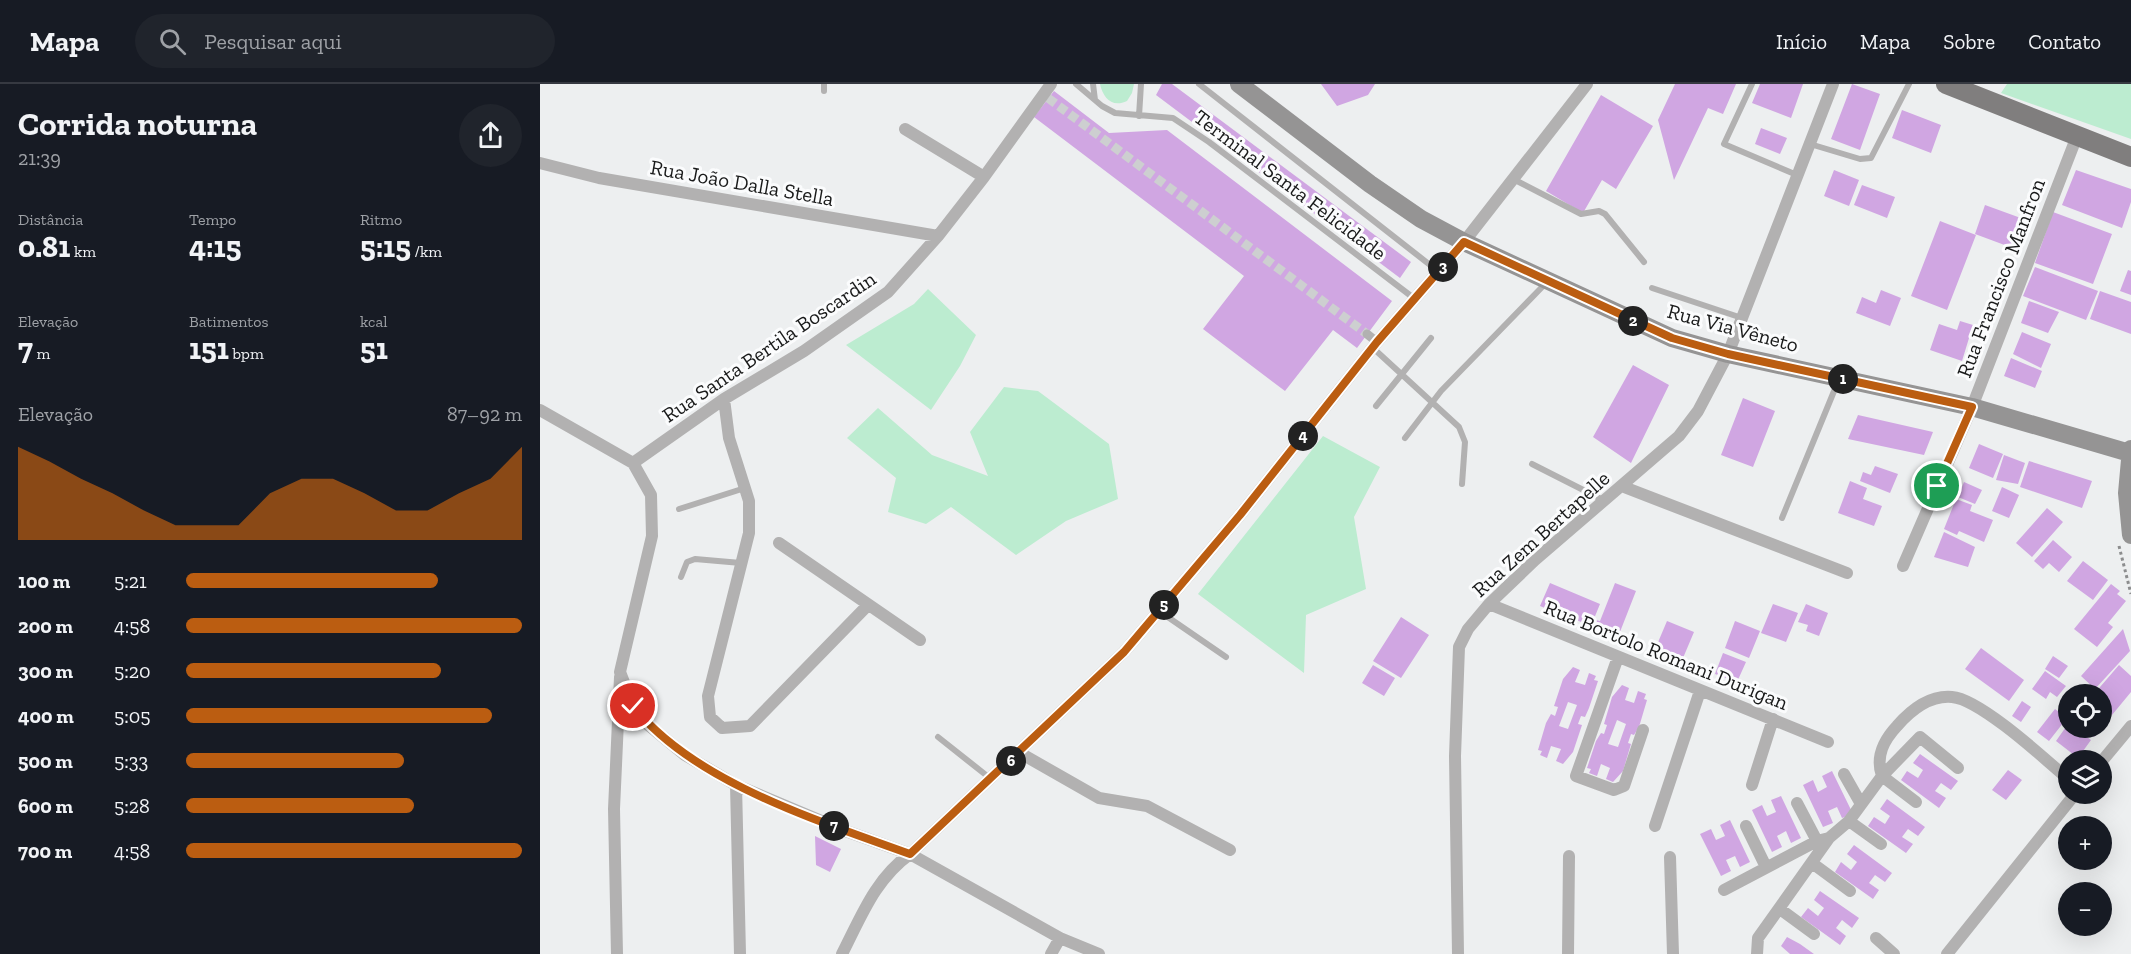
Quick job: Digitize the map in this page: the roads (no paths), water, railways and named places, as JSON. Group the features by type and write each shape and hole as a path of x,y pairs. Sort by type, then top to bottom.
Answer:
{"main road":[{"name":"Rua Via Vêneto","path":"1239,84 1370,184 1421,219 1464,242 1672,338 1728,354 1972,407 2131,452"},
{"path":"1946,84 2131,157"},
{"path":"2131,452 2127,493 2131,535"}],"street":[{"path":"842,954 873,892 891,868 910,854 1020,753 1124,652 1240,515 1375,345 1464,242 1587,84"},
{"name":"Rua Zem Bertapelle","path":"1458,954 1457,663 1459,647 1468,629 1489,604 1535,560 1623,487 1679,436 1698,411 1728,354 1833,84"},
{"name":"Rua Santa Bertila Boscardin","path":"633,463 724,399 804,351 888,292 938,236 1048,92"},
{"path":"905,129 984,177"},
{"name":"Rua Francisco Manfron","path":"1903,566 1972,407 2076,136"},
{"name":"Rua João Dalla Stella","path":"540,163 599,178 938,236"},
{"path":"1367,333 1375,345"},
{"path":"724,399 729,438 749,501 749,533 708,696 710,717 722,728 750,726 868,605"},
{"path":"540,410 633,463 651,495 652,536 620,672 614,809 617,954"},
{"path":"1623,487 1847,573"},
{"path":"779,543 920,640"},
{"name":"Rua Bortolo Romani Durigan","path":"1489,604 1700,692 1828,742"},
{"path":"1618,657 1576,776 1614,790 1620,789 1624,786 1643,730"},
{"path":"620,672 633,706 646,723 685,755 736,785 843,830 910,854 1060,938 1098,954"},
{"path":"1655,826 1700,692"},
{"path":"1916,802 1882,776 1880,760 1884,741 1909,712 1936,698 1954,697 1980,708 2058,771"},
{"path":"1752,785 1773,719"},
{"path":"2111,750 2131,726"},
{"path":"1724,890 1823,840 1849,821 1882,776 1920,737 1958,768"},
{"path":"1020,753 1099,798 1147,806 1230,850"},
{"path":"1844,774 1861,804"},
{"path":"736,785 740,954"},
{"path":"1797,803 1823,840"},
{"path":"1947,954 2067,804"},
{"path":"1849,821 1881,844"},
{"path":"1746,826 1766,867"},
{"path":"1757,954 1758,938 1812,863 1823,840"},
{"path":"1568,954 1569,856"},
{"path":"1670,857 1673,954"},
{"path":"1812,863 1850,891"},
{"path":"1780,909 1814,934"},
{"path":"1051,954 1060,938"},
{"path":"1876,938 1894,954"}],"lane":[{"name":"Terminal Santa Felicidade","path":"1076,84 1115,113 1173,118 1414,299"},
{"path":"1093,84 1095,100"},
{"path":"1139,116 1141,84"},
{"name":"Terminal Santa Felicidade","path":"1200,84 1439,272"},
{"path":"1752,84 1724,144 1797,175"},
{"path":"1810,144 1860,159 1871,158 1909,84"},
{"path":"1513,179 1581,214 1599,211 1605,214 1644,262"},
{"path":"1405,438 1431,403 1548,281"},
{"path":"1652,288 1742,318"},
{"path":"1376,406 1431,338"},
{"path":"1375,345 1401,375 1460,427 1465,442 1462,484"},
{"path":"1782,518 1839,379"},
{"path":"1532,464 1606,501"},
{"path":"679,509 745,488"},
{"path":"681,577 687,562 696,558 741,563"},
{"path":"1159,611 1226,657"},
{"path":"938,738 991,779"}],"tunnel":[{"path":"1048,98 1367,334"}]}
